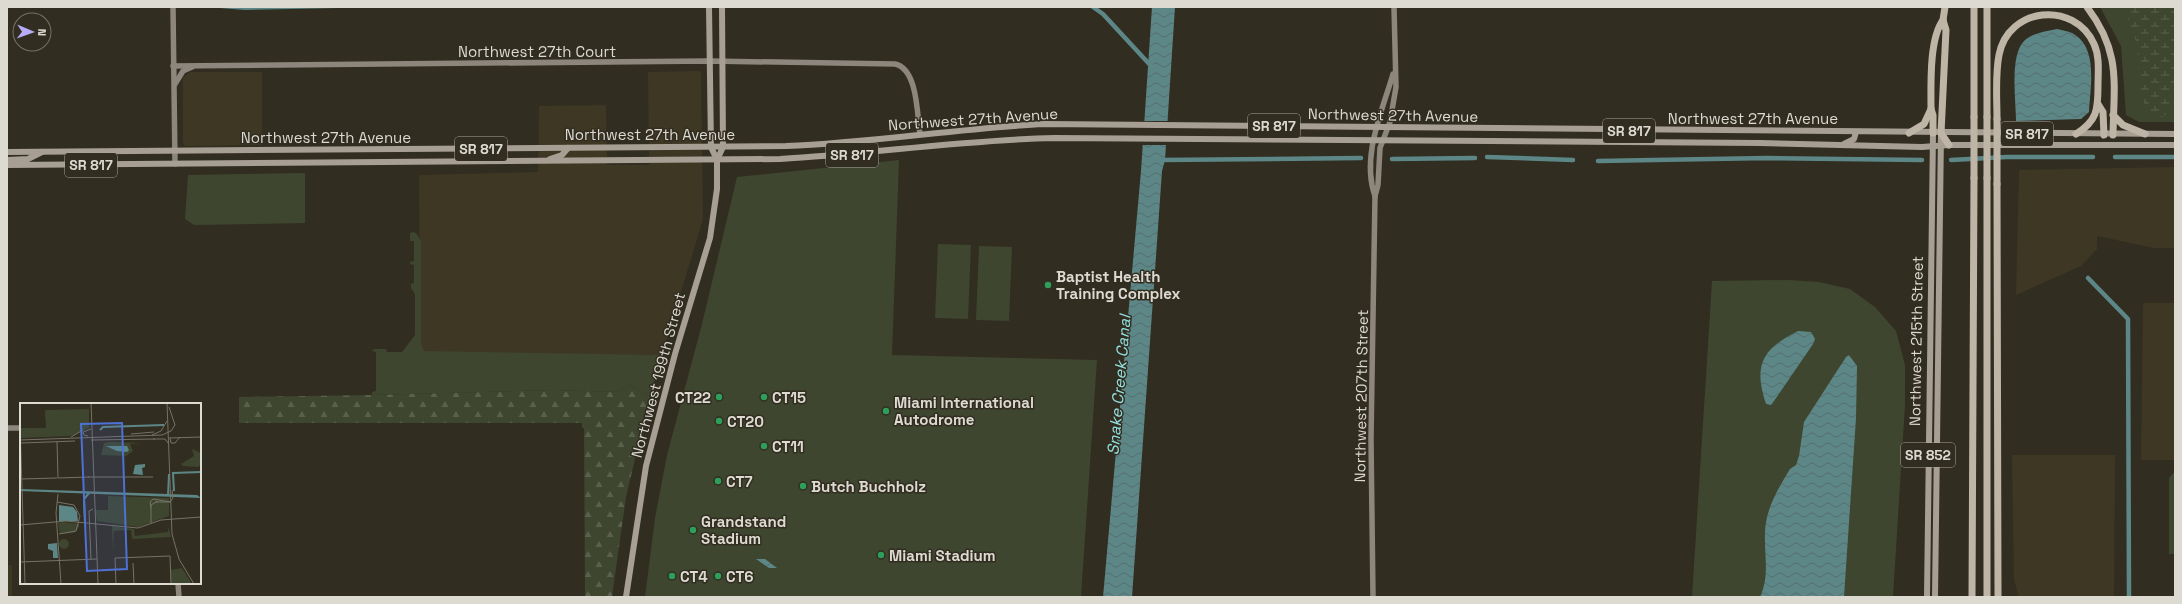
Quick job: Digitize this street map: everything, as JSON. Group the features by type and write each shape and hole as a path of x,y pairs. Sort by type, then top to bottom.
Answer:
{"highway":[{"path":"1909,133 1923,125 1931,109 1937,29 1943,20 1945,7"},
{"path":"1972,597 1974,7"},
{"path":"1987,7 1987,597"},
{"path":"2086,7 2102,30 2111,50 2114,116 2113,135"},
{"path":"1998,597 1997,68 1999,54 2005,39 2014,26 2026,19 2041,14 2053,14 2069,18 2080,25 2090,38 2098,60 2098,104 2092,122 2076,134"},
{"path":"1937,133 1946,30 1943,20"},
{"path":"2098,104 2103,112 2104,135"},
{"path":"1931,109 1937,133 1949,145"},
{"path":"2114,116 2123,125 2146,134"}],"main road":[{"name":"Northwest 199th Street","path":"709,7 711,147 717,160"},
{"name":"Northwest 199th Street","path":"626,597 646,466 675,354 710,238 716,189 717,160 723,147 722,7"},
{"name":"Northwest 27th Avenue","path":"7,152 816,145 986,127 1045,124 1480,130 1937,133"},
{"path":"986,127 986,141"},
{"path":"1480,130 1480,141"},
{"path":"1748,131 1760,143 1772,131"},
{"path":"1839,146 1850,142 1856,132"},
{"name":"SR 817","path":"1937,133 2104,135 2175,134"},
{"name":"Northwest 215th Street","path":"1935,597 1940,145 1937,133"},
{"name":"Northwest 215th Street","path":"1926,597 1932,146 1937,133"},
{"path":"2104,135 2105,146"},
{"path":"2112,146 2113,135"},
{"name":"Northwest 27th Avenue","path":"7,165 717,160 853,155 986,141 1047,138 1760,143 1839,146 1940,145"},
{"path":"852,142 853,155"},
{"name":"SR 817","path":"1940,145 2175,145"},
{"path":"545,161 562,155 568,148"},
{"path":"7,160 28,159 42,152"},
{"path":"1930,313 1938,313"}],"street":[{"path":"173,7 175,164"},
{"name":"Northwest 207th Street","path":"1373,597 1371,439 1375,196 1378,186 1379,161 1394,98 1394,7"},
{"name":"Northwest 27th Court","path":"174,66 709,62 900,65 907,70 913,82 920,134"},
{"path":"174,86 183,71 200,65"},
{"name":"Northwest 207th Street","path":"1375,196 1371,184 1371,148 1394,71"},
{"path":"7,428 20,428"},
{"path":"178,584 179,597"}],"shaded area":[{"path":"701,71 703,219 662,355 420,354 419,175 538,172 539,106 606,105 607,165 649,165 648,72"},
{"path":"190,72 262,72 262,145 185,146 183,143 183,78"},
{"path":"2175,167 2175,248 2154,248 2097,236 2097,249 2081,266 2016,295 2019,170"},
{"path":"2143,303 2175,303 2175,460 2141,460"},
{"path":"2012,455 2115,455 2114,597 2019,597 2014,580"},
{"path":"7,565 12,565 12,597 7,597"}],"green space":[{"path":"2100,7 2175,7 2175,122 2139,122 2126,115 2121,46"},
{"path":"2123,7 2175,7 2175,83 2171,88 2169,112 2162,117 2152,112 2146,105 2142,96 2136,42"},
{"name":"Miami International Autodrome","path":"899,160 892,355 1097,360 1081,597 645,597 655,518 667,455 702,324 737,177"},
{"path":"305,173 305,223 194,225 185,219 188,175"},
{"path":"410,233 416,233 421,241 421,344 424,351 662,355 650,396 630,385 614,392 553,390 372,395 372,392 376,391 376,352 372,351 374,349 386,349 387,352 402,352 415,335 415,294 411,288 411,284 414,283 414,265 410,264 410,262 414,261 414,241 410,241"},
{"path":"938,244 971,245 968,319 935,318"},
{"path":"979,246 1012,247 1009,321 976,320"},
{"path":"1789,280 1819,282 1850,289 1875,307 1896,331 1905,365 1905,405 1893,597 1692,597 1712,281"},
{"path":"630,385 650,396 626,497 612,597 585,597 584,428 582,428 582,423 239,423 239,397 553,390 614,392"},
{"path":"2175,471 2175,554 2169,554 2169,478"}],"water":[{"path":"207,7 385,7 245,10"},
{"name":"Snake Creek Canal","path":"1152,7 1175,7 1132,597 1103,597 1141,171"},
{"path":"2057,29 2072,33 2081,39 2090,58 2091,80 2089,112 2081,119 2016,121 2014,78 2015,66 2020,47 2025,40 2032,36"},
{"path":"1798,331 1811,332 1815,339 1813,344 1771,405 1766,404 1760,379 1764,360 1776,345"},
{"path":"1849,355 1857,366 1856,418 1844,597 1760,597 1766,573 1765,532 1770,507 1777,491 1790,469 1796,465 1799,456 1804,422 1846,357"},
{"path":"756,559 765,559 777,568 769,568"}],"pier":[{"path":"1142,121 1170,121 1168,145 1141,145"}],"waterway":[{"path":"1093,7 1103,14 1152,67"},
{"path":"1487,157 1573,160"},
{"path":"1951,160 2007,157 2093,157"},
{"path":"2115,157 2175,157"},
{"path":"1160,160 1361,158"},
{"path":"1392,159 1475,158"},
{"path":"1598,161 1767,158 1922,160"},
{"path":"2088,278 2128,319 2129,597"}],"place":[{"name":"Baptist Health Training Complex","path":"1048,285"},
{"name":"CT22","path":"719,397"},
{"name":"CT15","path":"764,397"},
{"name":"Miami International Autodrome","path":"886,411"},
{"name":"CT20","path":"719,421"},
{"name":"CT11","path":"764,446"},
{"name":"CT7","path":"718,481"},
{"name":"Butch Buchholz","path":"803,486"},
{"name":"Grandstand Stadium","path":"693,530"},
{"name":"Miami Stadium","path":"881,555"},
{"name":"CT4","path":"672,576"},
{"name":"CT6","path":"718,576"}]}
